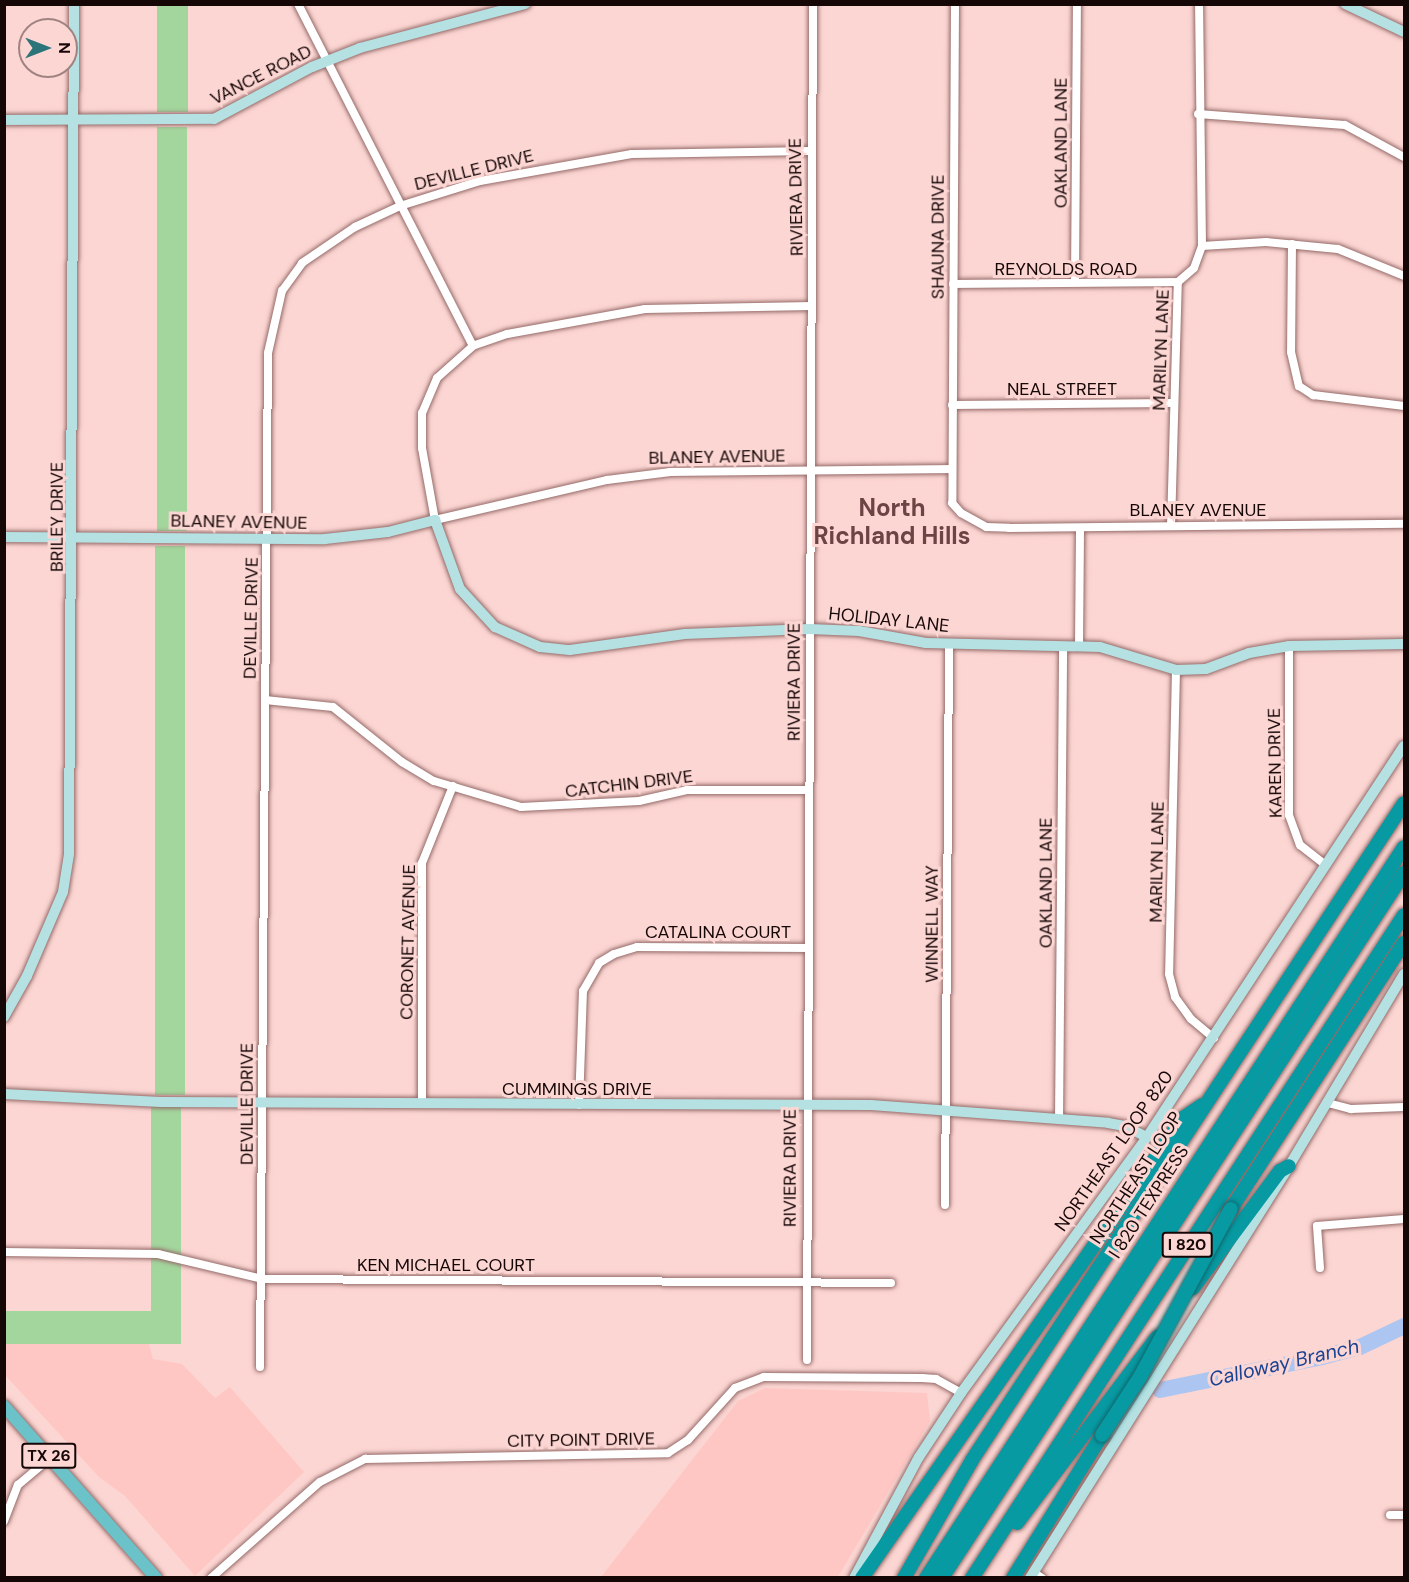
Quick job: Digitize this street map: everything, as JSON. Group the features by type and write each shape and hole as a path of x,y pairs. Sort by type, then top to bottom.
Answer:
{"highway":[{"name":"NORTHEAST LOOP","path":"904,1578 972,1460 1404,803"},
{"name":"I 820 TEXPRESS","path":"926,1578 1404,847"},
{"name":"I 820 TEXPRESS","path":"942,1578 1404,873"},
{"name":"I 820","path":"972,1578 1404,915"},
{"path":"1013,1578 1140,1377 1231,1209 1404,943"},
{"path":"862,1578 1183,1118 1207,1103"},
{"path":"982,1578 1008,1533 1280,1171 1289,1166"}],"main road":[{"name":"TX 26","path":"4,1406 156,1578"}],"street":[{"name":"BRILEY DRIVE","path":"4,1017 40,946 67,874 72,766 74,4"},
{"path":"298,4 473,346"},
{"name":"VANCE ROAD","path":"4,120 214,119 326,61 446,23 525,4"},
{"name":"RIVIERA DRIVE","path":"807,1360 805,1105 812,306 810,151 813,4"},
{"name":"SHAUNA DRIVE","path":"951,469 955,4"},
{"name":"OAKLAND LANE","path":"1075,282 1077,4"},
{"name":"MARILYN LANE","path":"1171,526 1178,282 1194,268 1202,246 1198,114 1198,4"},
{"path":"1345,4 1404,32"},
{"path":"1198,114 1345,125 1404,157"},
{"name":"DEVILLE DRIVE","path":"260,1367 268,353 272,323 282,291 302,263 355,227 400,206 480,181 597,158 810,151"},
{"path":"1202,246 1292,244 1350,252 1404,276"},
{"path":"1292,244 1291,352 1299,386 1313,395 1404,406"},
{"name":"REYNOLDS ROAD","path":"953,284 1178,282"},
{"path":"435,520 422,448 422,413 437,378 473,346 507,334 645,309 812,306"},
{"name":"NEAL STREET","path":"952,405 1173,403"},
{"name":"BLANEY AVENUE","path":"4,537 354,537 607,480 690,471 810,472 951,469 952,503 961,513 986,527 1400,525"},
{"name":"HOLIDAY LANE","path":"435,520 460,589 474,607 503,634 540,647 570,650 685,634 809,629 949,643 1100,646 1176,670 1206,669 1249,653 1289,646 1402,646"},
{"path":"1079,646 1080,528"},
{"name":"WINNELL WAY","path":"945,1204 949,643"},
{"name":"OAKLAND LANE","path":"1059,1120 1063,646"},
{"name":"KAREN DRIVE","path":"1289,646 1289,815 1300,845 1326,865"},
{"name":"MARILYN LANE","path":"1176,670 1169,974 1175,997 1200,1029 1214,1038"},
{"name":"CATCHIN DRIVE","path":"266,700 333,707 402,762 434,781 520,807 639,801 687,790 808,790"},
{"name":"NORTHEAST LOOP 820","path":"854,1578 919,1457 961,1393 1147,1137 1404,746"},
{"name":"CORONET AVENUE","path":"422,1104 422,864 453,786"},
{"name":"CATALINA COURT","path":"579,1105 583,991 599,963 614,954 637,947 807,948"},
{"path":"1035,1576 1118,1435 1289,1166 1404,974"},
{"name":"CUMMINGS DRIVE","path":"4,1094 87,1100 262,1103 904,1107 945,1113 1125,1126 1147,1137"},
{"path":"1328,1103 1351,1109 1404,1107"},
{"path":"1320,1268 1317,1226 1404,1219"},
{"name":"KEN MICHAEL COURT","path":"4,1252 158,1254 262,1279 891,1283"},
{"name":"CITY POINT DRIVE","path":"211,1578 320,1482 365,1459 668,1453 688,1440 735,1388 764,1377 936,1379 961,1393"},
{"path":"4,1521 18,1485 50,1458"},
{"path":"1390,1515 1404,1515"}],"shaded area":[{"path":"5,1344 149,1344 153,1359 182,1364 215,1398 230,1387 304,1472 195,1576 125,1496 99,1477 5,1375"},
{"path":"765,1388 927,1393 930,1421 838,1577 601,1577 738,1401"}],"green space":[{"path":"157,5 188,5 188,112 157,112"},
{"path":"157,127 187,127 187,531 157,531"},
{"path":"155,546 185,546 185,1095 155,1095"},
{"path":"151,1107 181,1107 181,1344 5,1344 5,1311 151,1311"}],"waterway":[{"name":"Calloway Branch","path":"1160,1390 1322,1357 1360,1347 1404,1326"}],"district":[{"name":"North Richland Hills","path":"892,522"}]}
